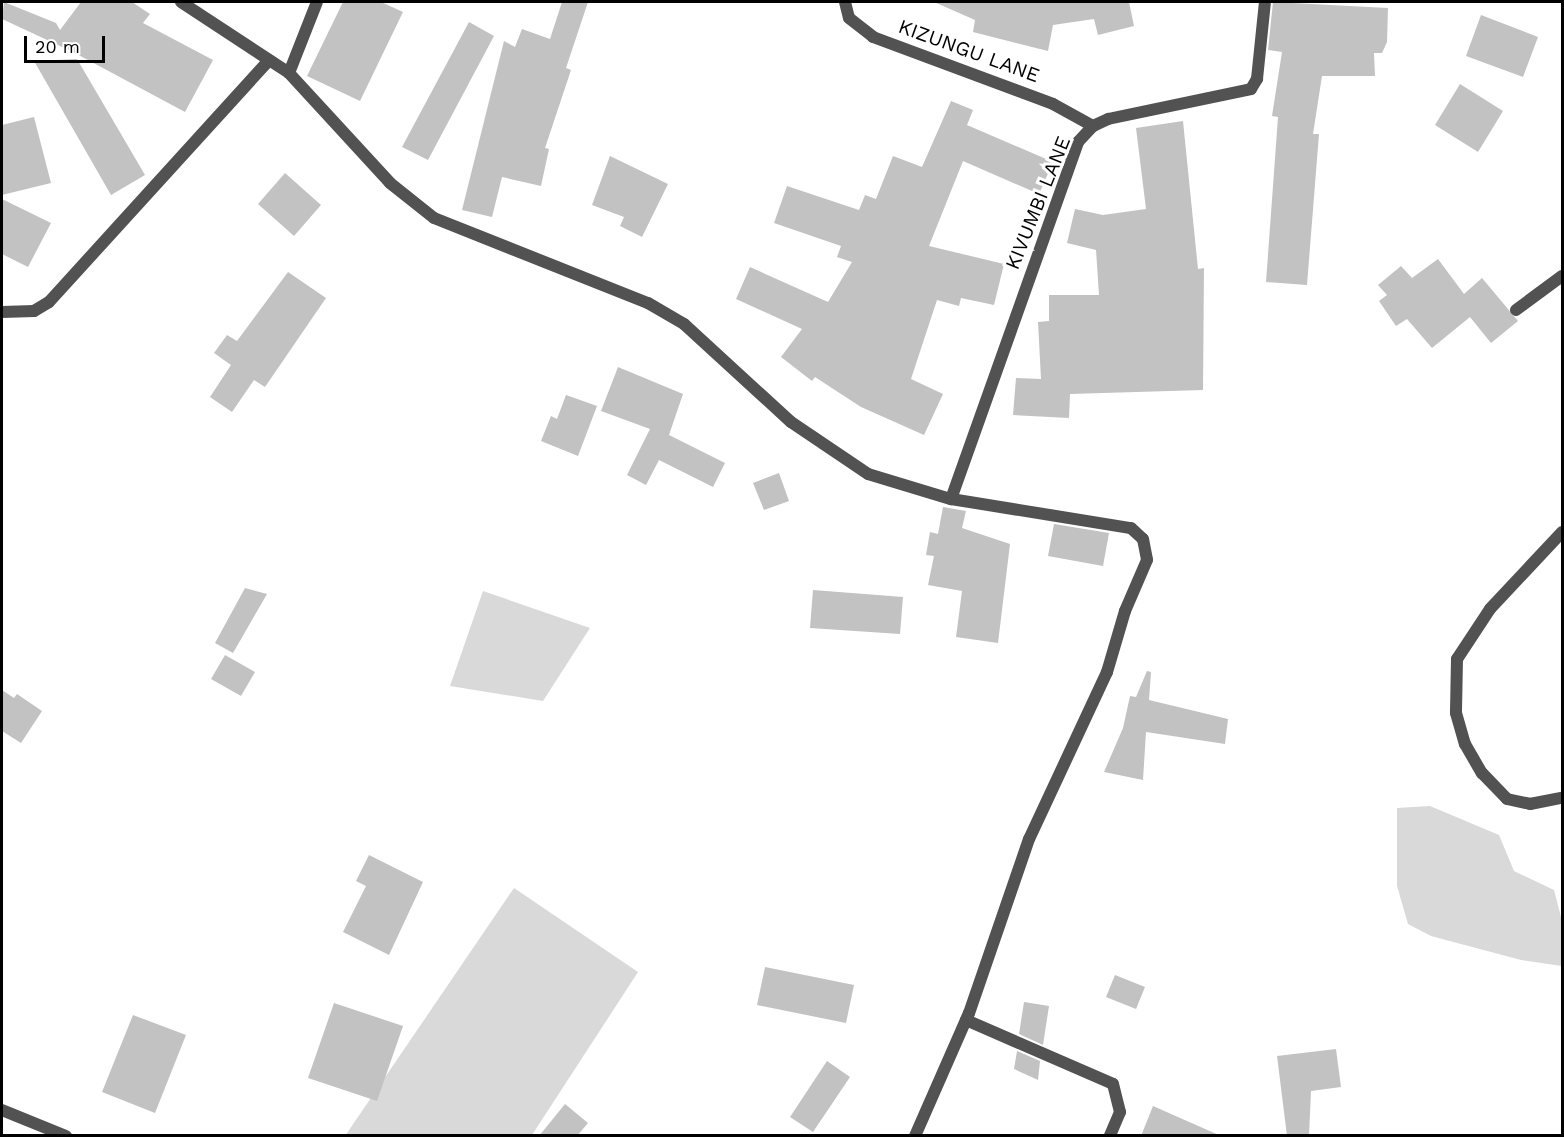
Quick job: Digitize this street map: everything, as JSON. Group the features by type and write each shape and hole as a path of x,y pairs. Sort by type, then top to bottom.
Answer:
{"street":[{"path":"181,2 289,73 390,183 434,218 648,303 684,324 790,422 868,474 951,500 1131,528 1143,539 1147,560 1125,611 1107,672 1029,839 966,1020 915,1136"},
{"path":"289,73 317,2"},
{"name":"KIZUNGU LANE","path":"845,2 849,18 873,37 1053,104 1093,126"},
{"name":"KIVUMBI LANE","path":"951,500 1078,142 1093,126 1108,119 1251,89 1257,79 1265,2"},
{"path":"2,312 34,311 49,303 270,60"},
{"path":"1516,310 1563,276"},
{"path":"1563,532 1490,609 1456,659 1456,702 1465,744 1482,773 1507,799 1530,804 1563,798"},
{"path":"966,1020 1113,1084 1120,1112 1110,1136"},
{"path":"2,1110 66,1136"}],"shaded area":[{"path":"483,591 590,628 543,701 450,686"},
{"path":"1430,806 1499,835 1514,871 1554,890 1562,921 1562,966 1521,960 1431,936 1408,924 1397,886 1397,808"},
{"path":"514,888 638,972 532,1135 345,1136"}],"building":[{"path":"4,2 56,23 60,30 81,2 132,2 150,14 143,23 213,60 185,112 73,52 2,19"},
{"path":"343,2 381,2 403,12 360,101 307,76"},
{"path":"562,2 588,2 566,68 571,70 545,148 549,149 541,186 502,177 492,217 462,210 504,41 515,47 522,29 550,39"},
{"path":"934,2 1129,2 1134,26 1098,35 1094,19 1053,25 1048,51 973,32 975,20"},
{"path":"1273,2 1388,8 1387,42 1382,53 1374,53 1375,76 1322,76 1313,134 1319,134 1307,285 1266,282 1278,117 1272,116 1282,52 1268,50"},
{"path":"1481,15 1538,37 1523,77 1466,56"},
{"path":"469,22 494,36 428,160 402,147"},
{"path":"77,59 145,175 111,195 34,61"},
{"path":"1460,84 1503,111 1478,152 1435,125"},
{"path":"951,101 973,110 967,125 1053,162 1039,194 963,161 929,246 1004,264 994,305 961,298 959,306 937,300 911,379 943,394 924,435 861,407 815,377 812,381 781,357 802,329 736,299 750,267 828,302 852,262 837,257 841,246 774,223 787,186 859,210 865,195 876,199 893,156 922,167"},
{"path":"34,117 51,183 2,195 2,125"},
{"path":"1183,121 1198,269 1204,268 1203,390 1070,394 1069,418 1013,415 1016,378 1041,379 1038,322 1049,321 1049,295 1099,295 1096,250 1067,243 1075,209 1103,215 1146,209 1136,128"},
{"path":"610,156 668,184 642,237 620,226 624,217 592,205"},
{"path":"285,173 321,205 294,236 258,204"},
{"path":"2,199 51,223 28,267 2,254"},
{"path":"1438,259 1464,294 1482,278 1518,321 1491,343 1470,317 1432,348 1407,319 1396,326 1379,301 1387,295 1378,285 1401,266 1412,278"},
{"path":"288,272 326,298 265,387 254,380 232,412 210,397 231,365 214,353 227,335 237,341"},
{"path":"618,367 683,394 669,435 725,463 713,487 659,460 646,485 627,475 650,429 601,411"},
{"path":"566,395 597,406 578,456 541,441 551,416 557,419"},
{"path":"779,473 789,501 764,510 753,483"},
{"path":"943,507 966,511 962,528 1010,544 998,643 956,637 962,591 928,585 934,556 926,555 930,532 938,534"},
{"path":"1054,524 1109,533 1103,566 1048,556"},
{"path":"245,588 267,594 233,653 215,643"},
{"path":"813,590 903,597 900,634 810,628"},
{"path":"225,655 255,672 241,696 211,679"},
{"path":"1147,671 1151,672 1149,700 1228,719 1225,744 1146,732 1143,780 1104,772 1123,728 1130,696 1136,697"},
{"path":"2,690 14,698 17,694 42,711 21,743 2,731"},
{"path":"369,855 423,882 389,955 343,932 366,886 356,881"},
{"path":"765,967 854,985 846,1023 757,1005"},
{"path":"1115,975 1145,987 1136,1009 1106,997"},
{"path":"1024,1002 1049,1006 1043,1045 1019,1034"},
{"path":"334,1003 403,1026 377,1101 308,1078"},
{"path":"133,1015 186,1035 155,1113 102,1092"},
{"path":"1336,1049 1341,1087 1311,1091 1309,1136 1287,1136 1277,1056"},
{"path":"1017,1051 1040,1061 1038,1080 1014,1069"},
{"path":"827,1061 850,1077 813,1132 790,1117"},
{"path":"565,1104 588,1123 577,1136 539,1136"},
{"path":"1153,1106 1221,1136 1141,1136"}]}
